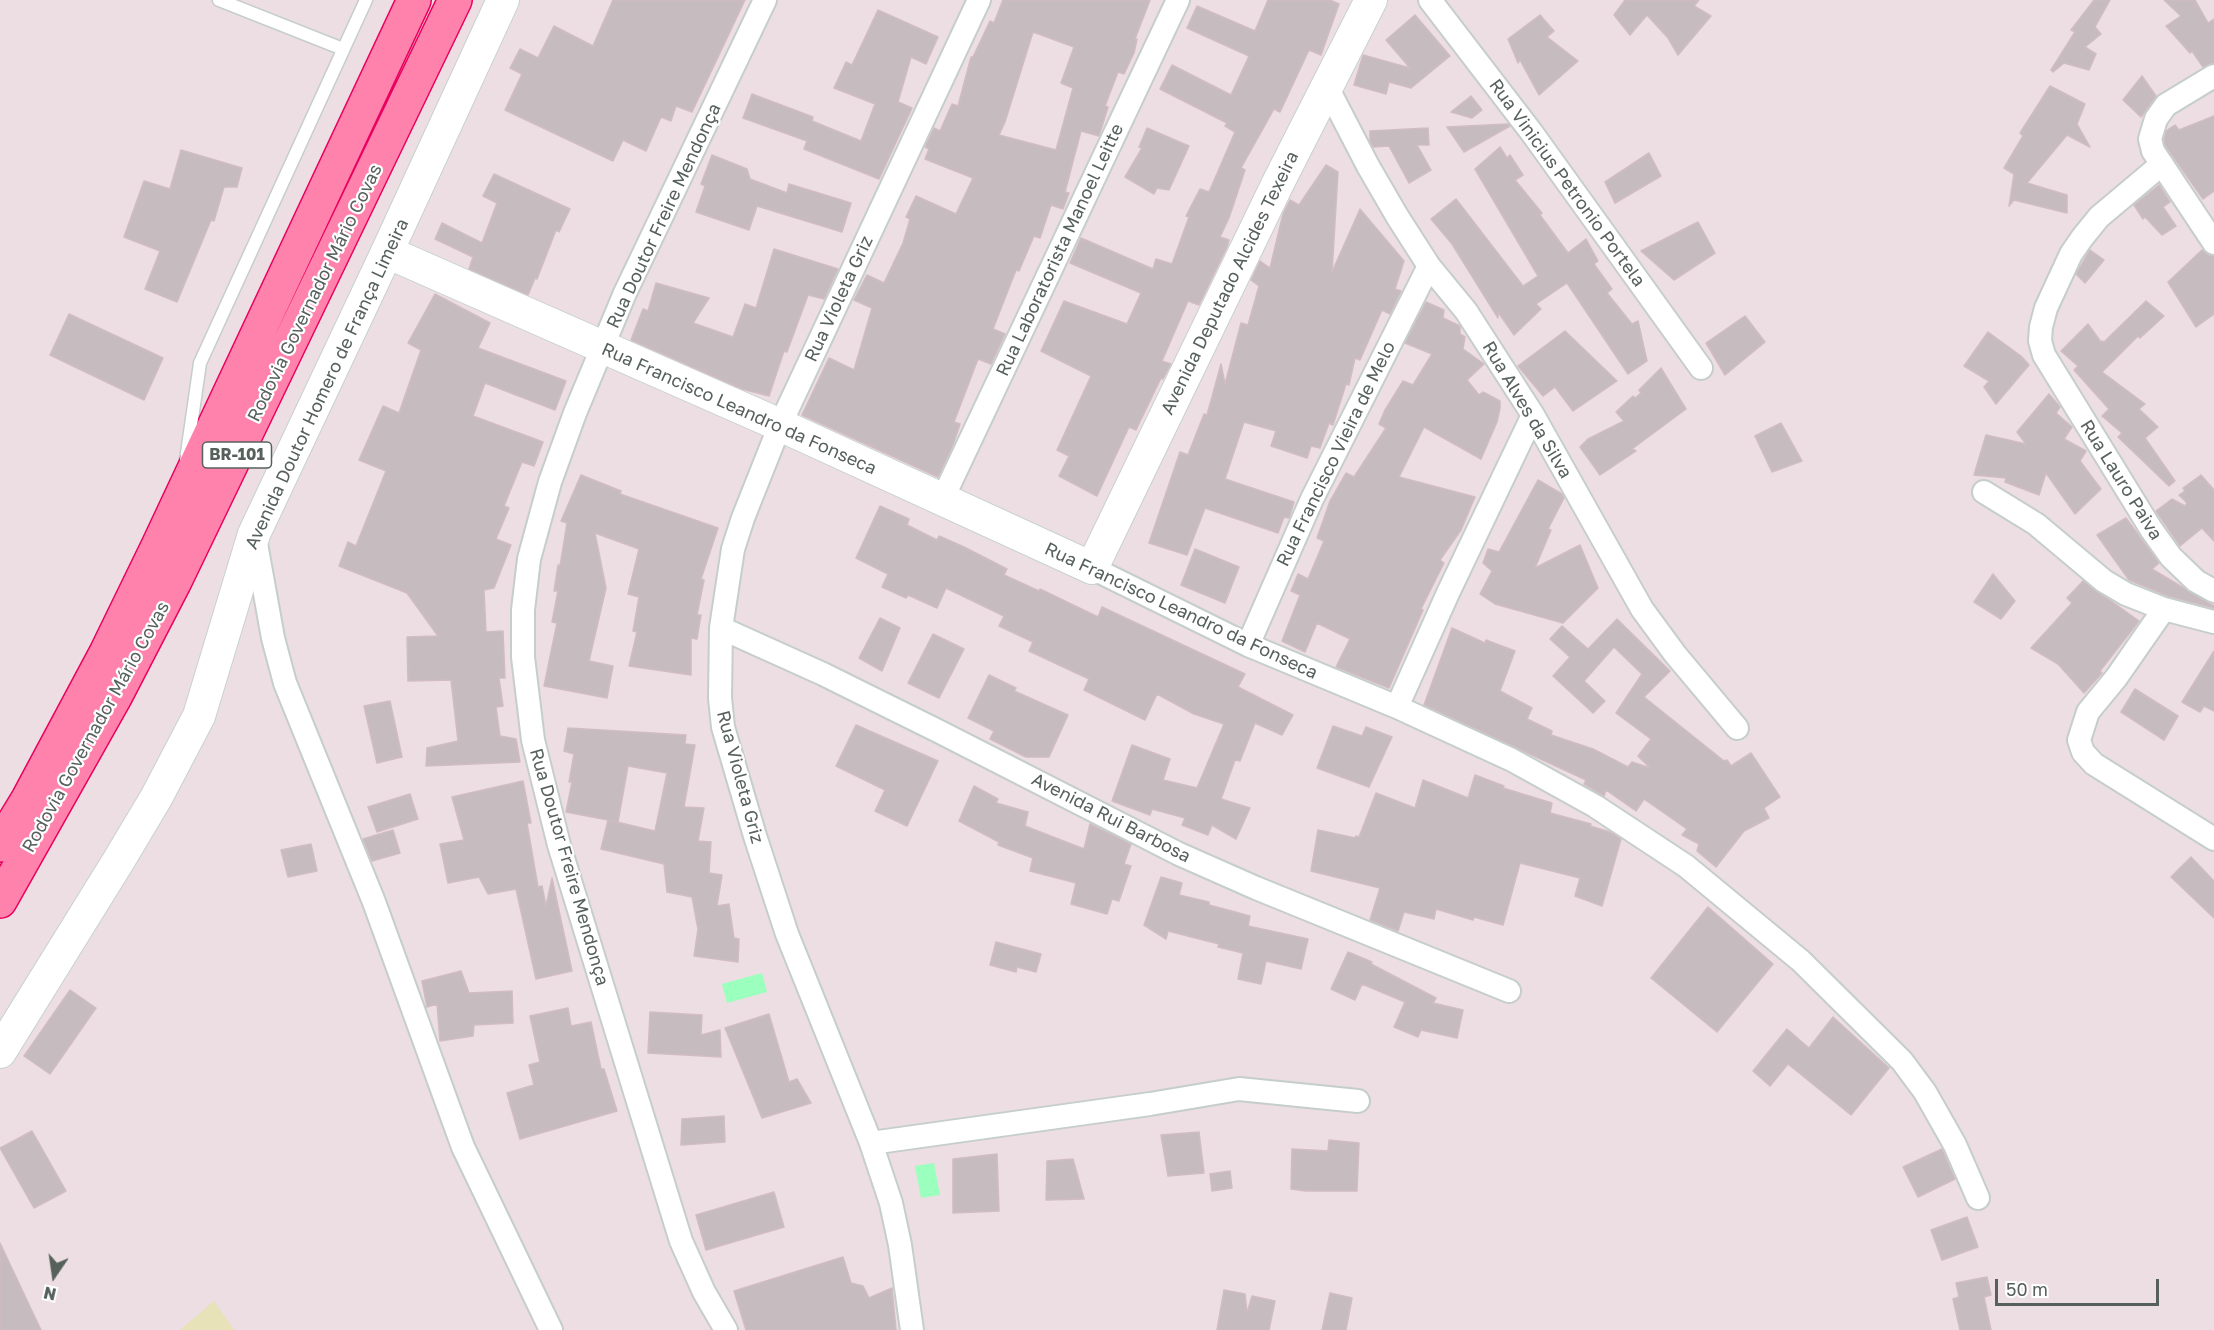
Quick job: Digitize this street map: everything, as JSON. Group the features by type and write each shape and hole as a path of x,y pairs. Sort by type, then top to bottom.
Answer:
{"highway":[{"name":"Rodovia Governador Mário Covas","path":"0,845 28,799 106,653 414,0"},
{"name":"Rodovia Governador Mário Covas","path":"0,901 115,697 174,583 455,0"}],"main road":[{"name":"Avenida Doutor Homero de França Limeira","path":"0,1052 125,850 200,716 254,534 503,0"},
{"name":"Avenida Deputado Alcides Texeira","path":"1092,568 1326,85 1371,0"},
{"name":"Rua Francisco Leandro da Fonseca","path":"387,252 780,425 1092,568"}],"street":[{"name":"Rua Doutor Freire Mendonça","path":"726,1330 704,1292 681,1241 559,845 531,728 523,657 523,610 529,559 550,482 575,413 625,292 765,0"},
{"name":"Rua Violeta Griz","path":"912,1330 900,1245 891,1203 872,1143 787,934 723,727 720,698 720,628 733,549 780,425 979,0"},
{"name":"Rua Laboratorista Manoel Leitte","path":"942,500 1178,0"},
{"name":"Rua Vinicius Petronio Portela","path":"1430,0 1526,124 1701,368"},
{"path":"2214,76 2166,105 2156,119 2150,140 2153,151 2214,243"},
{"name":"Rua Alves da Silva","path":"1326,85 1397,216 1429,266 1466,311 1533,415 1642,609 1675,654 1737,729"},
{"name":"Rua Lauro Paiva","path":"2162,164 2099,217 2071,254 2043,317 2040,341 2044,355 2151,530 2179,565 2196,581 2214,591"},
{"name":"Rua Francisco Vieira de Melo","path":"1248,645 1312,499 1429,266"},
{"path":"1396,707 1533,415"},
{"path":"1984,492 2036,524 2104,581 2126,594 2164,609 2214,622"},
{"path":"254,534 273,638 285,683 374,902 463,1147 551,1330"},
{"name":"Rua Francisco Leandro da Fonseca","path":"1092,568 1248,645 1396,707 1512,760 1595,806 1686,866 1801,961 1902,1061 1925,1092 1955,1145 1978,1198"},
{"path":"2164,609 2088,712 2079,740 2083,752 2094,764 2214,838"},
{"name":"Avenida Rui Barbosa","path":"720,628 907,715 1179,854 1256,888 1509,991"},
{"path":"872,1143 1150,1104 1239,1089 1358,1101"}],"lane":[{"path":"219,0 343,50"},
{"path":"179,502 200,363 366,0"}],"shaded area":[{"path":"762,973 767,992 727,1003 722,984"},
{"path":"934,1163 940,1195 921,1198 915,1166"},
{"path":"214,1301 234,1330 180,1330"}],"building":[{"path":"613,0 745,0 692,112 676,106 671,121 661,117 646,151 623,140 613,161 505,110 522,74 510,68 520,49 538,58 554,26 593,46"},
{"path":"1003,0 1150,0 1135,39 1137,39 1134,53 1124,74 1118,72 1105,106 1108,107 1099,136 1081,131 1065,192 1069,193 1063,209 1051,205 1040,238 1034,236 1019,271 1016,270 993,329 1005,334 991,364 978,359 954,422 960,424 953,445 938,477 802,415 829,358 854,370 872,308 854,300 867,275 884,283 903,243 910,219 906,217 916,196 956,214 973,178 925,159 929,149 925,147 934,128 940,131 952,104 958,106 971,57 990,21 994,23","holes":["1033,32 1074,47 1061,83 1073,88 1056,150 999,135"]},
{"path":"1268,0 1330,0 1339,4 1321,55 1309,50 1280,112 1274,109 1241,168 1245,170 1220,237 1229,240 1227,247 1199,305 1188,301 1162,361 1171,364 1163,379 1161,378 1136,430 1129,427 1097,496 1059,476 1069,456 1057,450 1091,376 1041,351 1064,301 1127,324 1141,293 1070,263 1081,238 1153,269 1156,259 1172,264 1189,217 1186,216 1200,189 1209,192 1235,132 1225,126 1227,123 1160,89 1172,65 1231,95 1249,56 1187,28 1197,6 1255,31"},
{"path":"1625,0 1699,0 1694,6 1711,16 1678,55 1668,38 1647,15 1630,35 1614,15"},
{"path":"2094,0 2110,0 2095,27 2101,34 2085,47 2096,54 2089,70 2064,63 2053,72 2051,70 2075,32 2071,30"},
{"path":"2164,0 2195,0 2208,23 2214,19 2214,63 2203,67 2192,51 2190,53 2166,26 2181,16"},
{"path":"878,10 938,37 926,64 911,57 898,102 912,108 879,179 804,149 807,141 743,118 752,94 813,117 812,121 861,141 875,104 834,88 846,62 852,65"},
{"path":"1415,15 1450,56 1411,88 1389,82 1386,94 1354,85 1363,55 1410,68 1386,40"},
{"path":"1540,15 1554,31 1547,37 1578,61 1539,95 1520,60 1518,63 1508,39"},
{"path":"2142,76 2156,96 2141,117 2123,100"},
{"path":"2050,86 2085,104 2077,124 2090,147 2067,135 2027,183 2067,195 2067,213 2014,200 2009,206 2014,174 2004,168 2023,136 2020,133"},
{"path":"1471,96 1482,110 1472,118 1451,112"},
{"path":"2214,116 2214,191 2203,199 2165,145 2164,139 2166,131 2175,125 2179,130"},
{"path":"1508,124 1510,126 1464,152 1447,127"},
{"path":"1147,128 1189,146 1169,190 1157,188 1154,194 1125,177 1142,148 1139,147"},
{"path":"1428,128 1429,145 1417,145 1431,170 1409,183 1389,146 1373,147 1370,141 1370,131"},
{"path":"1500,147 1507,158 1510,155 1523,175 1515,180 1542,213 1540,215 1568,253 1586,239 1598,261 1594,264 1612,289 1607,293 1632,324 1638,321 1647,361 1628,374 1567,283 1536,304 1541,309 1514,335 1498,312 1498,318 1452,244 1431,219 1456,199 1523,286 1538,276 1475,169"},
{"path":"181,150 242,168 237,187 224,187 214,221 211,220 177,302 145,289 160,251 124,237 144,181 170,189"},
{"path":"1649,153 1661,176 1615,203 1605,182"},
{"path":"712,155 747,169 750,179 787,193 789,184 851,203 842,232 757,206 749,230 696,212 705,186 701,184"},
{"path":"1326,165 1338,172 1332,272 1360,209 1404,261 1395,289 1401,291 1390,314 1382,310 1360,360 1355,358 1349,385 1346,384 1333,425 1329,423 1320,448 1311,446 1307,458 1271,446 1276,431 1244,422 1225,479 1294,502 1289,518 1284,517 1278,533 1205,508 1187,555 1149,543 1180,452 1188,455 1204,414 1207,415 1221,364 1225,384 1241,323 1248,325 1259,286 1251,280 1260,261 1270,268 1283,214 1290,200 1299,205"},
{"path":"494,174 570,209 559,232 556,230 537,279 535,278 528,295 469,269 473,257 435,239 442,223 482,243 497,203 483,196"},
{"path":"2159,185 2170,202 2163,207 2176,226 2162,235 2145,217 2143,219 2134,205"},
{"path":"1698,222 1715,253 1674,280 1641,251"},
{"path":"774,249 838,269 824,299 808,295 787,352 784,351 769,396 742,389 631,340 643,309 648,311 656,283 709,298 693,323 733,337 745,304 756,308"},
{"path":"2090,250 2104,260 2085,283 2076,274"},
{"path":"2202,250 2214,256 2214,314 2196,327 2168,282"},
{"path":"435,294 490,323 478,348 566,381 555,410 485,383 473,416 543,442 534,466 522,462 504,506 509,508 496,539 511,545 494,588 484,590 486,632 503,631 505,678 499,678 503,706 496,707 500,736 516,739 520,762 426,766 427,748 458,741 451,680 408,681 407,637 438,636 407,593 339,566 348,542 356,546 386,471 359,460 383,406 399,413 421,350 408,343"},
{"path":"2146,301 2164,316 2140,338 2138,336 2102,372 2145,404 2139,409 2158,427 2145,438 2175,481 2169,486 2118,437 2122,433 2102,416 2109,409 2074,370 2078,366 2061,351 2088,324 2101,342 2104,342"},
{"path":"1426,302 1444,310 1443,318 1460,326 1460,334 1465,337 1463,349 1484,364 1467,380 1479,395 1483,392 1500,401 1500,408 1497,422 1481,459 1424,427 1399,477 1475,497 1461,530 1440,560 1444,563 1421,609 1423,610 1389,688 1336,667 1350,639 1317,623 1305,652 1282,641 1300,595 1291,591 1298,574 1308,579 1324,541 1317,538 1330,501 1346,473 1354,477 1386,428 1379,424 1403,381 1413,385 1432,354 1405,343"},
{"path":"69,314 163,358 144,400 50,355"},
{"path":"1745,316 1765,342 1725,375 1706,343"},
{"path":"1565,331 1617,381 1573,411 1555,387 1543,396 1518,366"},
{"path":"1988,332 2021,356 2029,365 1996,404 1984,387 1989,381 1964,366"},
{"path":"1661,368 1686,409 1632,449 1636,451 1600,475 1580,447 1588,439 1624,421 1616,412 1633,396 1635,398 1641,393 1639,390"},
{"path":"2049,394 2060,407 2056,413 2072,427 2064,439 2086,451 2080,461 2101,489 2075,514 2046,473 2039,495 2005,482 2006,478 1974,475 1986,435 2026,444 2017,432"},
{"path":"1781,423 1802,461 1772,472 1755,436"},
{"path":"581,475 621,491 620,494 718,528 701,579 704,580 697,615 701,615 697,639 691,638 691,675 629,666 637,632 633,631 639,597 628,594 639,549 595,533 606,588 589,661 613,666 607,698 544,686 557,623 552,622 558,591 554,591 567,523 561,521"},
{"path":"2201,475 2214,490 2214,541 2202,528 2180,546 2156,511 2172,499 2185,506 2187,503 2179,495 2185,491 2183,488"},
{"path":"1538,480 1562,494 1564,498 1548,529 1551,530 1535,568 1580,545 1598,588 1563,623 1495,604 1480,594 1492,571 1483,563 1488,549 1499,552"},
{"path":"880,506 909,519 907,525 937,540 939,536 1007,569 1004,575 1039,591 1040,589 1098,617 1102,607 1245,674 1238,687 1293,715 1282,735 1255,723 1240,761 1235,760 1221,799 1250,808 1236,839 1212,825 1208,835 1182,825 1185,818 1152,809 1150,815 1112,801 1132,745 1170,759 1163,780 1197,788 1224,724 1194,714 1157,694 1145,720 1084,690 1089,679 1029,651 1033,642 999,626 1004,616 946,588 937,608 908,595 906,598 882,587 888,574 856,558"},
{"path":"2126,518 2159,563 2152,569 2214,608 2168,596 2129,580 2097,535"},
{"path":"1195,549 1239,567 1225,603 1181,585"},
{"path":"1993,574 2015,601 2001,619 1974,602"},
{"path":"2083,581 2139,621 2100,671 2102,673 2084,693 2058,664 2031,648 2072,603 2067,598"},
{"path":"880,618 900,628 882,671 859,658"},
{"path":"1617,619 1670,671 1644,697 1724,761 1727,760 1731,766 1751,753 1780,797 1764,808 1769,818 1744,831 1716,867 1697,851 1699,844 1682,835 1687,829 1644,799 1636,811 1606,790 1604,796 1584,784 1586,780 1424,705 1452,628 1485,643 1486,640 1515,651 1500,691 1532,708 1527,719 1552,731 1551,735 1593,749 1628,767 1632,762 1650,768 1638,756 1651,739 1616,713 1642,674 1614,647 1584,681 1605,701 1593,713 1553,676 1570,657 1550,639 1562,626 1588,649"},
{"path":"933,634 964,649 939,698 908,683"},
{"path":"2214,651 2214,711 2204,706 2200,712 2182,702"},
{"path":"989,675 1016,688 1014,691 1068,715 1049,757 1026,757 990,739 994,731 968,718"},
{"path":"2135,689 2178,716 2164,740 2121,712"},
{"path":"390,701 402,757 377,763 364,706"},
{"path":"856,725 938,761 907,826 875,811 885,790 836,766"},
{"path":"1333,726 1362,736 1366,727 1392,737 1369,787 1317,768"},
{"path":"568,728 686,735 685,744 695,745 684,807 704,808 698,841 711,842 709,873 722,875 717,906 729,904 734,938 739,939 738,962 694,956 698,929 692,897 667,892 664,864 601,849 608,820 566,812 572,782 569,782 574,754 564,751","holes":["628,766 667,773 655,831 608,820 618,822"]},
{"path":"1475,775 1504,786 1503,788 1552,803 1550,813 1591,824 1590,826 1610,832 1621,839 1602,906 1575,896 1580,878 1520,863 1503,925 1474,917 1473,920 1436,909 1434,919 1404,912 1398,931 1370,920 1380,888 1311,871 1318,830 1359,837 1376,793 1415,808 1423,780 1468,798"},
{"path":"523,781 531,823 527,823 538,887 542,886 546,906 552,878 572,971 536,979 516,889 488,894 479,877 448,883 440,844 464,840 452,797"},
{"path":"974,786 998,799 996,803 1028,812 1025,826 1084,849 1090,824 1131,844 1124,864 1131,866 1119,901 1112,899 1107,914 1071,904 1076,883 1030,871 1033,858 998,845 999,842 959,821"},
{"path":"410,794 418,819 377,832 368,807"},
{"path":"393,830 400,853 372,861 363,839"},
{"path":"311,844 317,871 288,877 281,850"},
{"path":"2191,857 2214,881 2214,918 2171,877"},
{"path":"1161,877 1182,883 1179,895 1250,916 1248,926 1308,939 1301,969 1266,961 1261,984 1238,979 1243,953 1218,947 1219,944 1168,931 1166,939 1144,925"},
{"path":"1708,907 1773,964 1717,1032 1651,978"},
{"path":"996,942 1041,954 1036,972 1017,967 1016,972 990,965"},
{"path":"1348,952 1372,962 1371,964 1436,998 1433,1003 1463,1010 1457,1038 1421,1030 1418,1037 1394,1027 1405,1002 1362,984 1355,1000 1331,989"},
{"path":"461,971 469,993 512,991 513,1023 474,1025 473,1036 440,1041 437,1004 427,1007 422,981"},
{"path":"70,990 96,1008 50,1074 24,1056"},
{"path":"568,1008 571,1026 591,1022 601,1069 604,1069 617,1111 520,1139 507,1093 534,1085 529,1065 540,1062 530,1016"},
{"path":"650,1012 702,1015 701,1035 720,1030 721,1057 648,1053"},
{"path":"769,1014 789,1082 797,1079 811,1103 762,1118 725,1028"},
{"path":"1833,1017 1889,1068 1851,1115 1788,1064 1770,1086 1753,1071 1787,1029 1809,1048"},
{"path":"724,1116 725,1142 681,1145 682,1119"},
{"path":"32,1131 66,1191 34,1208 0,1148"},
{"path":"1199,1132 1204,1173 1168,1176 1161,1135"},
{"path":"1329,1140 1359,1143 1357,1191 1291,1189 1292,1149 1328,1151"},
{"path":"1942,1149 1955,1179 1918,1197 1903,1167"},
{"path":"997,1154 999,1211 953,1213 953,1159"},
{"path":"1073,1159 1084,1199 1046,1200 1047,1161"},
{"path":"1230,1171 1232,1188 1212,1191 1210,1174"},
{"path":"774,1192 784,1227 706,1250 696,1215"},
{"path":"1967,1217 1978,1247 1942,1260 1931,1230"},
{"path":"0,1243 41,1330 0,1330"},
{"path":"843,1257 851,1283 863,1286 869,1298 892,1288 896,1330 746,1330 734,1291"},
{"path":"1987,1277 1991,1295 1984,1297 1991,1330 1960,1330 1953,1299 1959,1297 1956,1283"},
{"path":"1224,1290 1245,1294 1247,1313 1252,1296 1275,1301 1269,1330 1217,1330"},
{"path":"1330,1293 1352,1298 1346,1330 1322,1330"}]}
